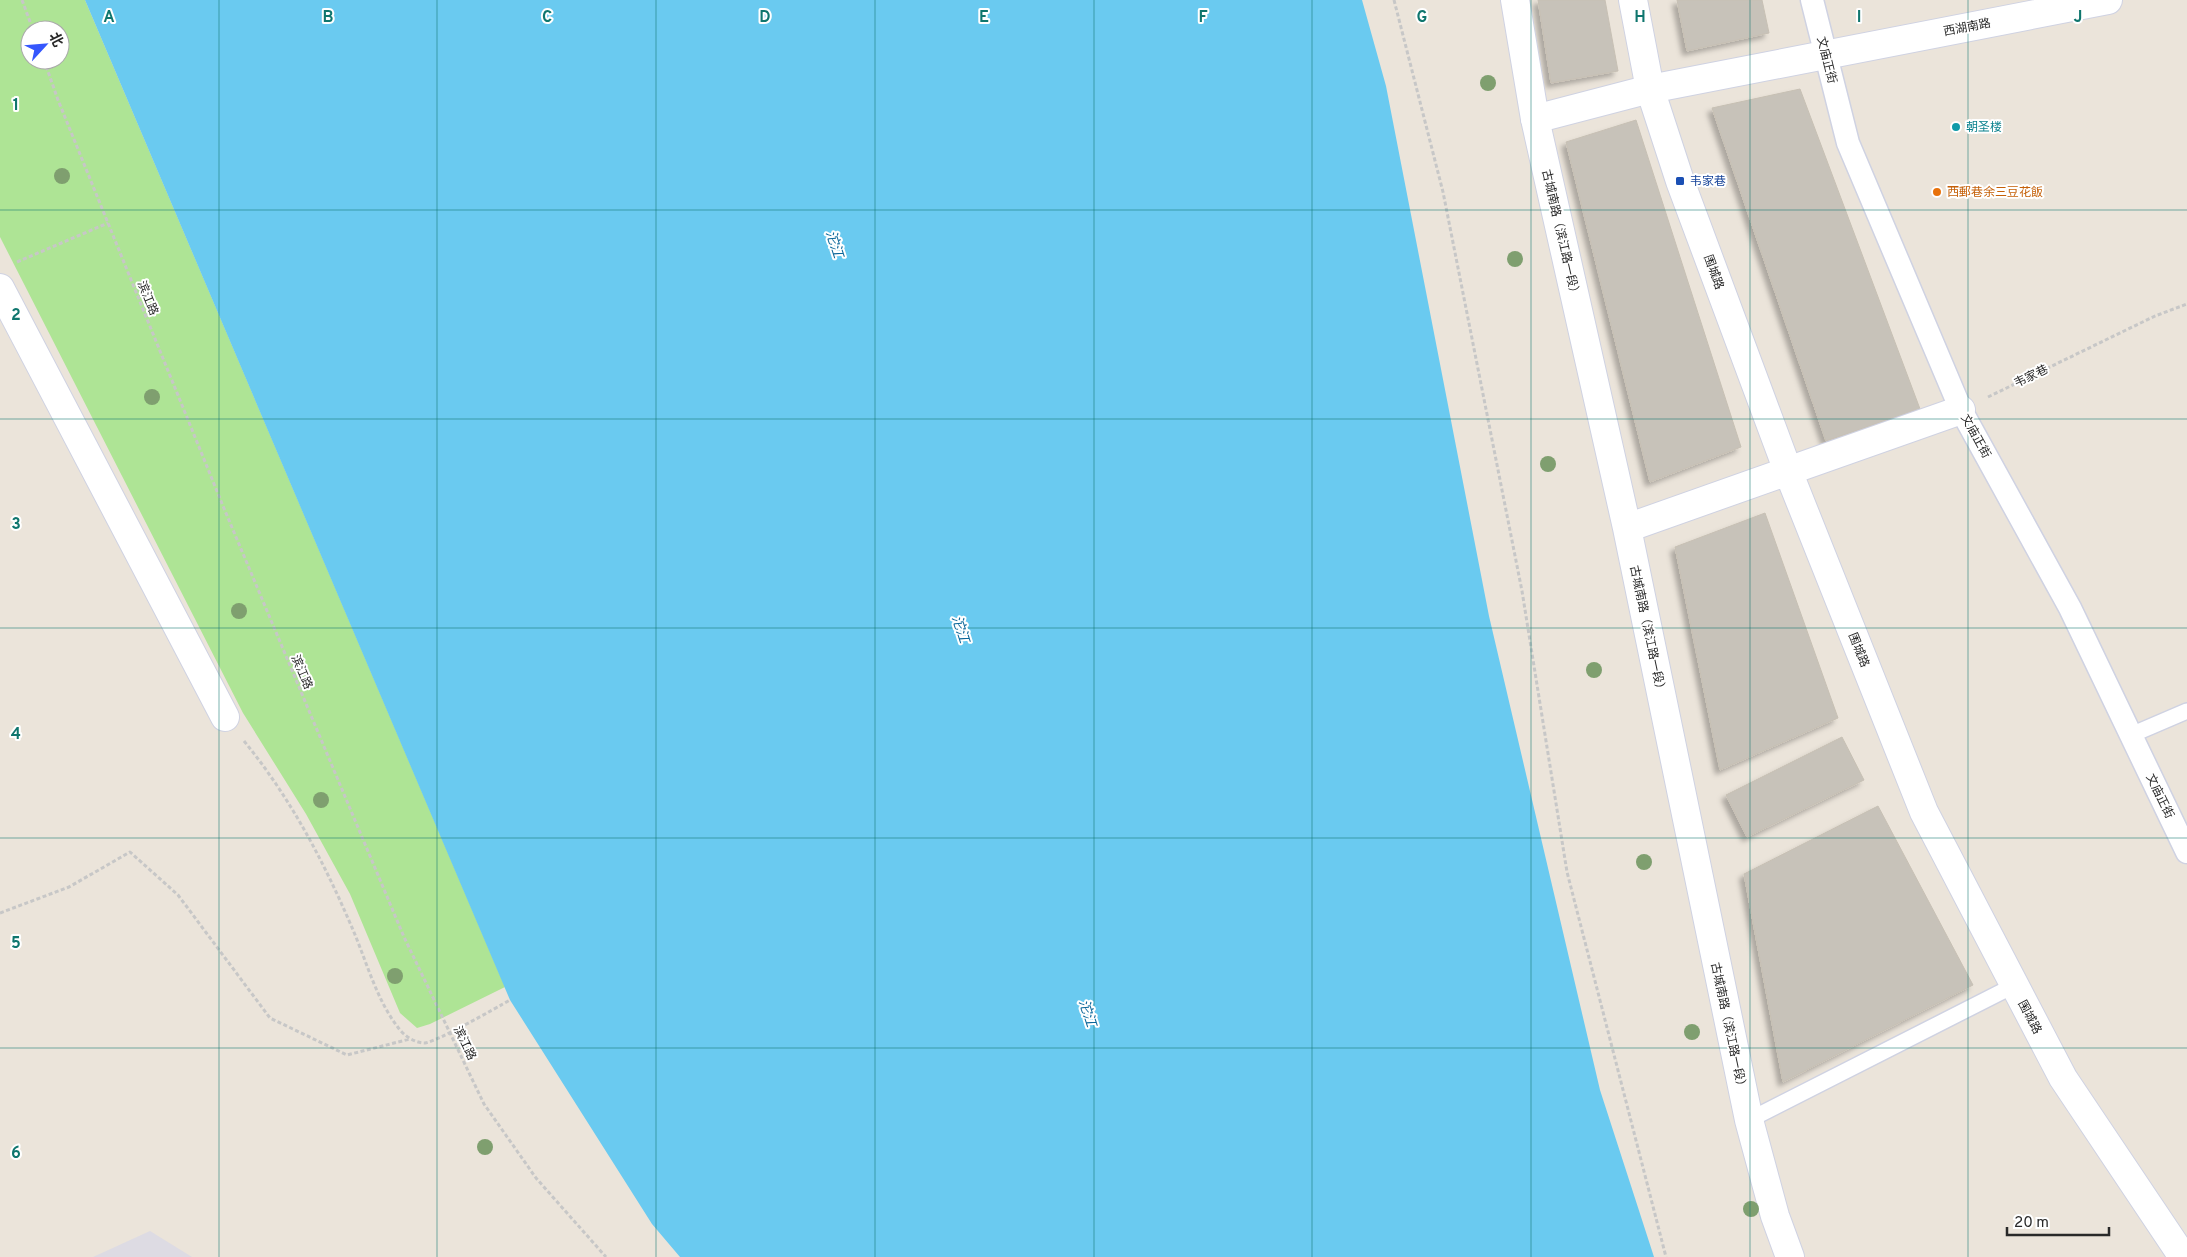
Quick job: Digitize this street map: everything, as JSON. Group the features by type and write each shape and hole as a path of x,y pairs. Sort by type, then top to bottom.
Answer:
{"street":[{"name":"古城南路（滨江路一段）","path":"1515,0 1535,119 1627,528 1749,1120 1775,1216 1790,1257"},
{"name":"围城路","path":"1633,0 1650,89 1680,181 1788,471 1924,812 2013,986 2063,1078 2183,1257"},
{"name":"文庙正街","path":"1812,0 1848,144 1961,410 2070,608 2187,852"},
{"name":"西湖南路","path":"1535,119 1650,89 2108,0"},
{"path":"4,276 224,717"},
{"path":"1627,528 1961,410"}],"lane":[{"path":"2131,735 2187,711"},
{"path":"1749,1120 2013,986"}],"path":[{"path":"22,0 29,20"},
{"path":"1394,0 1443,192 1522,591 1567,872 1666,1257"},
{"name":"滨江路","path":"48,70 223,506 404,937 484,1104 536,1178 606,1257"},
{"path":"4,276 108,222"},
{"name":"韦家巷","path":"1961,410 2155,316 2187,304"},
{"path":"224,717 272,776 314,846 381,996 397,1027 410,1039"},
{"path":"0,913 69,887 130,852 178,895 270,1018 347,1055 410,1039 426,1043 510,1000"}],"shaded area":[{"path":"150,1231 192,1257 93,1257"}],"green space":[{"path":"0,0 85,0 505,987 430,1024 417,1028 400,1013 350,894 306,814 243,713 0,237"}],"water":[{"name":"沱江","path":"85,0 1362,0 1386,86 1489,616 1600,1090 1654,1257 680,1257 652,1224 510,1000"}],"building":[{"path":"1538,0 1605,0 1618,71 1551,83"},
{"path":"1677,0 1762,0 1769,33 1687,51"},
{"path":"1800,89 1920,409 1826,441 1712,108"},
{"path":"1636,120 1741,447 1650,482 1566,142"},
{"path":"1765,513 1838,718 1720,770 1675,547"},
{"path":"1842,737 1864,780 1747,837 1726,795"},
{"path":"1878,806 1973,985 1783,1082 1744,874"}],"place":[{"name":"朝圣楼","path":"1956,127"},
{"name":"韦家巷","path":"1680,181"},
{"name":"西郵巷余三豆花飯","path":"1937,192"}]}
